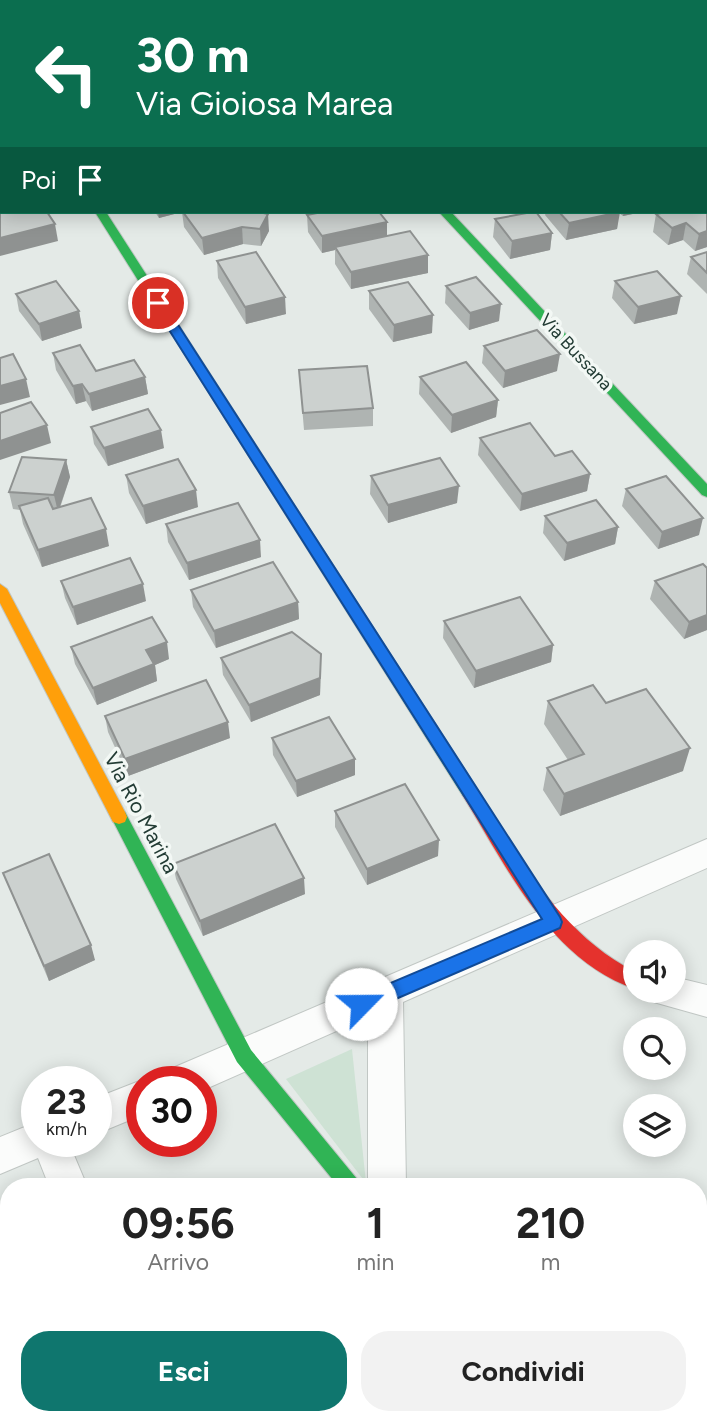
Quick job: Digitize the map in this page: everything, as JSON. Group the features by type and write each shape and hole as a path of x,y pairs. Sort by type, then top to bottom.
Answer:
{"street":[{"path":"101,214 554,922 585,953 609,970 623,976"},
{"name":"Via Bussana","path":"447,214 707,492"},
{"name":"Via Rio Marina","path":"0,589 244,1055 344,1178"},
{"path":"217,1067 554,922 707,853"},
{"path":"385,994 387,1178"},
{"path":"686,995 707,1000"},
{"path":"0,1156 21,1147"},
{"path":"56,1157 65,1178"}],"green space":[{"path":"352,1049 365,1178 362,1178 286,1079"}],"building":[{"path":"0,214 48,214 55,224 0,238"},
{"path":"184,214 268,214 260,229 242,227 202,238"},
{"path":"381,214 387,222 322,236 307,215"},
{"path":"538,214 552,233 512,241 495,219"},
{"path":"561,214 611,214 569,223"},
{"path":"656,214 707,214 707,231 699,234 686,223 672,228"},
{"path":"410,231 428,255 351,272 335,247"},
{"path":"256,252 285,297 245,307 217,261"},
{"path":"707,252 707,273 691,257"},
{"path":"657,271 681,296 638,307 615,281"},
{"path":"476,277 501,304 470,313 446,286"},
{"path":"56,281 79,311 39,324 16,294"},
{"path":"408,282 433,315 394,325 369,291"},
{"path":"537,330 560,354 505,371 484,346"},
{"path":"80,345 96,371 134,360 145,377 89,394 82,384 73,386 53,353"},
{"path":"13,354 26,379 0,386 0,358"},
{"path":"466,362 498,400 452,415 420,377"},
{"path":"367,366 373,408 303,413 299,370"},
{"path":"31,402 47,425 0,441 0,413"},
{"path":"148,409 161,430 104,448 91,427"},
{"path":"530,423 555,456 572,451 590,474 522,494 480,438"},
{"path":"22,457 66,460 54,495 9,492"},
{"path":"440,458 459,486 388,505 371,476"},
{"path":"178,459 196,490 143,506 126,475"},
{"path":"666,476 703,518 662,532 626,489"},
{"path":"48,498 53,509 91,498 106,529 38,550 19,506"},
{"path":"596,500 618,527 567,543 545,516"},
{"path":"238,503 260,540 187,563 166,524"},
{"path":"130,558 143,584 73,607 61,581"},
{"path":"273,562 298,602 214,631 191,590"},
{"path":"703,564 707,568 707,615 689,622 655,581"},
{"path":"520,597 553,645 476,671 444,621"},
{"path":"152,617 167,642 146,650 154,664 93,688 71,647"},
{"path":"292,632 321,654 320,678 249,705 221,658"},
{"path":"206,680 228,722 125,759 105,716"},
{"path":"593,685 606,703 646,689 690,748 564,794 547,768 584,754 548,701"},
{"path":"329,717 355,759 296,781 272,738"},
{"path":"405,784 439,840 367,869 335,811"},
{"path":"275,824 304,878 200,921 173,864"},
{"path":"49,854 91,945 44,966 3,873"}],"traffic: fast":[{"path":"101,214 469,791"},
{"path":"447,214 707,492"},
{"path":"119,817 244,1056 343,1178"}],"traffic: slow":[{"path":"0,589 119,817"}],"traffic: jam":[{"path":"469,791 520,873 558,925 581,947 623,975"}],"route":[{"path":"158,303 554,922 361,1004"}]}
